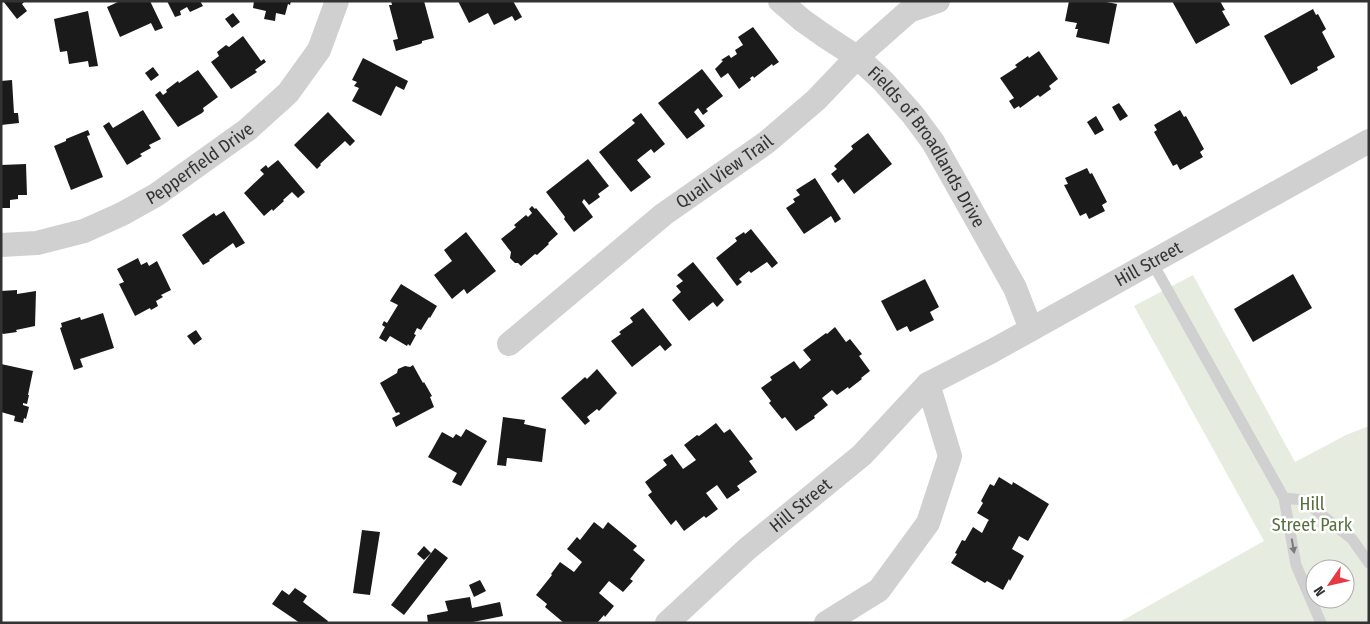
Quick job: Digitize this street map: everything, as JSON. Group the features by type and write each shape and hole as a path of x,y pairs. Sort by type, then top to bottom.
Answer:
{"street":[{"name":"Pepperfield Drive","path":"1,245 37,243 84,231 122,214 156,195 247,130 288,93 319,50 337,1"},
{"name":"Fields of Broadlands Drive","path":"780,1 810,26 857,57 883,81 907,108 933,142 1015,288 1031,329"},
{"name":"Quail View Trail","path":"509,344 664,214 767,142 816,100 857,57 909,11 938,1"},
{"name":"Hill Street","path":"667,623 748,549 862,455 928,384 1031,329 1369,141"},
{"path":"826,623 879,590 928,523 950,456 928,384"}],"lane":[{"path":"1152,262 1284,498 1296,565 1321,623"},
{"path":"1284,498 1303,500 1352,539 1369,562"}],"green space":[{"name":"Hill Street Park","path":"1193,275 1295,462 1346,435 1369,426 1369,623 1118,623 1264,541 1134,306"}],"building":[{"path":"3,1 25,1 22,4 27,11 17,19"},
{"path":"120,1 150,1 163,28 155,31 151,23 120,37 107,7"},
{"path":"167,1 200,1 203,6 190,12 187,7 180,11 181,15 175,17"},
{"path":"254,1 291,1 290,5 288,4 285,15 276,13 275,21 264,19 266,11 253,8"},
{"path":"391,1 424,1 434,38 396,51 393,40 398,39 389,5 392,5"},
{"path":"458,1 513,1 522,17 515,21 512,16 494,25 488,13 469,23"},
{"path":"1069,1 1101,1 1117,4 1109,44 1076,37 1078,29 1075,29 1077,23 1065,21"},
{"path":"1172,1 1220,1 1225,10 1222,11 1230,25 1196,44"},
{"path":"1313,9 1326,29 1322,32 1335,57 1317,67 1318,70 1291,85 1264,36"},
{"path":"88,11 98,66 89,67 88,61 69,64 67,51 60,52 54,19"},
{"path":"233,13 240,22 232,28 225,19"},
{"path":"753,27 779,62 773,66 772,64 754,78 753,76 750,78 751,80 739,89 728,73 721,78 715,69 723,61 721,60 729,55 731,58 737,54 735,50 743,45 738,37"},
{"path":"243,36 261,61 264,59 266,62 255,70 257,72 231,89 211,62 219,56 217,52 226,45 229,47"},
{"path":"1039,51 1058,79 1049,86 1051,89 1040,97 1038,95 1020,108 1019,106 1014,109 1009,101 1014,98 1000,78 1017,67 1015,65 1028,56 1029,58"},
{"path":"363,58 408,81 404,90 396,86 381,116 352,101 359,88 354,86 357,82 352,80"},
{"path":"153,67 159,75 151,81 145,73"},
{"path":"702,69 723,96 706,109 708,111 703,115 698,108 694,112 705,126 687,139 658,103"},
{"path":"198,70 218,97 203,108 204,111 202,113 178,127 155,95 160,91 163,95 167,92 166,90 178,81 179,83"},
{"path":"12,80 14,113 18,113 19,123 1,125 1,81"},
{"path":"1119,103 1128,116 1120,121 1112,107"},
{"path":"143,110 161,139 149,145 151,148 127,165 103,126 109,122 113,128"},
{"path":"1180,110 1184,117 1186,116 1204,149 1200,152 1203,157 1180,170 1177,164 1173,166 1154,132 1157,130 1154,125"},
{"path":"328,112 355,141 350,146 345,141 317,169 294,145"},
{"path":"641,113 665,144 654,153 651,149 637,160 651,177 631,192 599,152 635,123 632,120"},
{"path":"1096,116 1104,130 1095,135 1087,122"},
{"path":"88,130 90,135 87,136 103,177 71,190 54,146"},
{"path":"868,133 892,164 854,194 843,179 838,183 831,174 837,169 834,166 853,149 851,146"},
{"path":"588,159 609,186 598,194 600,197 589,205 584,199 582,202 593,217 574,232 546,192"},
{"path":"278,160 305,192 298,198 292,192 273,211 272,209 264,216 244,193 264,174 260,170 266,165 268,168"},
{"path":"26,164 27,195 18,195 18,199 10,200 10,208 1,208 1,165"},
{"path":"1087,168 1090,174 1092,173 1107,202 1102,205 1105,211 1089,219 1086,213 1080,216 1064,185 1068,184 1065,178"},
{"path":"815,178 841,219 835,223 831,216 804,234 786,208 795,202 793,199 800,195 796,190"},
{"path":"532,206 536,208 558,234 537,255 535,254 521,266 510,258 511,252 501,239 516,227 514,225 526,215 528,217 532,213 529,209"},
{"path":"224,211 245,243 236,248 233,243 203,265 182,235 214,213 216,216"},
{"path":"751,229 778,263 772,268 767,262 751,273 749,271 739,279 742,282 737,286 716,258 737,241 735,238"},
{"path":"466,232 496,271 467,294 464,289 452,299 434,275 452,261 444,250"},
{"path":"138,258 141,265 147,262 149,266 157,261 171,290 161,295 163,297 156,301 158,306 135,316 119,284 124,282 117,269"},
{"path":"693,262 724,300 717,307 713,302 689,321 672,300 681,292 676,286 683,281 677,275"},
{"path":"1293,274 1312,308 1253,342 1234,309"},
{"path":"925,279 939,307 930,312 934,320 910,332 907,326 897,331 881,301"},
{"path":"401,284 437,306 421,330 417,328 414,334 416,335 410,346 390,336 386,342 379,338 385,327 382,325 384,321 387,323 398,305 390,301"},
{"path":"17,290 17,294 36,291 35,326 3,334 1,332 1,291"},
{"path":"643,308 672,345 665,351 660,345 632,367 611,341 621,334 619,332 633,322 630,318"},
{"path":"103,313 114,348 80,359 83,367 74,370 60,328 62,327 61,323 80,317 81,320"},
{"path":"835,327 846,342 850,339 862,354 859,356 870,371 849,389 848,387 837,395 832,390 822,398 828,405 814,416 815,418 796,431 785,417 782,419 769,403 771,401 761,388 772,380 770,377 794,361 800,369 811,360 803,350"},
{"path":"196,330 202,339 194,345 187,336"},
{"path":"1,364 33,371 27,404 23,403 23,405 29,407 23,423 14,421 15,416 1,412"},
{"path":"413,365 432,396 430,397 434,407 396,427 392,418 400,414 399,412 396,413 380,383 397,373 398,369"},
{"path":"597,369 617,393 599,411 597,409 587,417 590,421 585,425 561,398 585,377 587,379"},
{"path":"503,417 525,420 524,424 546,429 542,462 507,458 506,466 497,465"},
{"path":"716,423 724,433 730,429 753,459 749,461 757,472 737,486 740,490 727,499 717,485 706,493 718,509 706,518 704,516 684,531 676,520 671,525 648,495 652,492 645,482 667,465 663,460 672,454 683,469 696,460 684,445"},
{"path":"466,429 487,441 461,486 452,482 457,473 428,457 442,432 453,438 456,434 461,437"},
{"path":"999,477 1012,485 1013,482 1049,504 1028,541 1019,536 1012,549 1024,556 1003,590 987,581 985,583 951,563 957,554 955,553 962,540 965,541 973,527 982,533 989,520 977,513 990,484 994,486"},
{"path":"594,522 603,529 608,522 637,546 633,550 645,560 630,579 633,581 623,592 609,581 599,593 614,606 605,617 604,615 597,623 564,623 545,607 547,604 536,595 560,562 574,572 582,562 567,549 577,537 580,540"},
{"path":"362,530 380,532 370,595 353,593"},
{"path":"424,546 431,553 424,560 417,554"},
{"path":"435,548 448,558 404,615 391,605"},
{"path":"480,580 486,591 474,597 469,585"},
{"path":"295,588 307,596 303,602 328,621 327,623 300,623 272,604 282,590 289,595"},
{"path":"470,597 472,608 500,602 503,616 468,623 428,623 427,615 448,611 445,601"}]}
